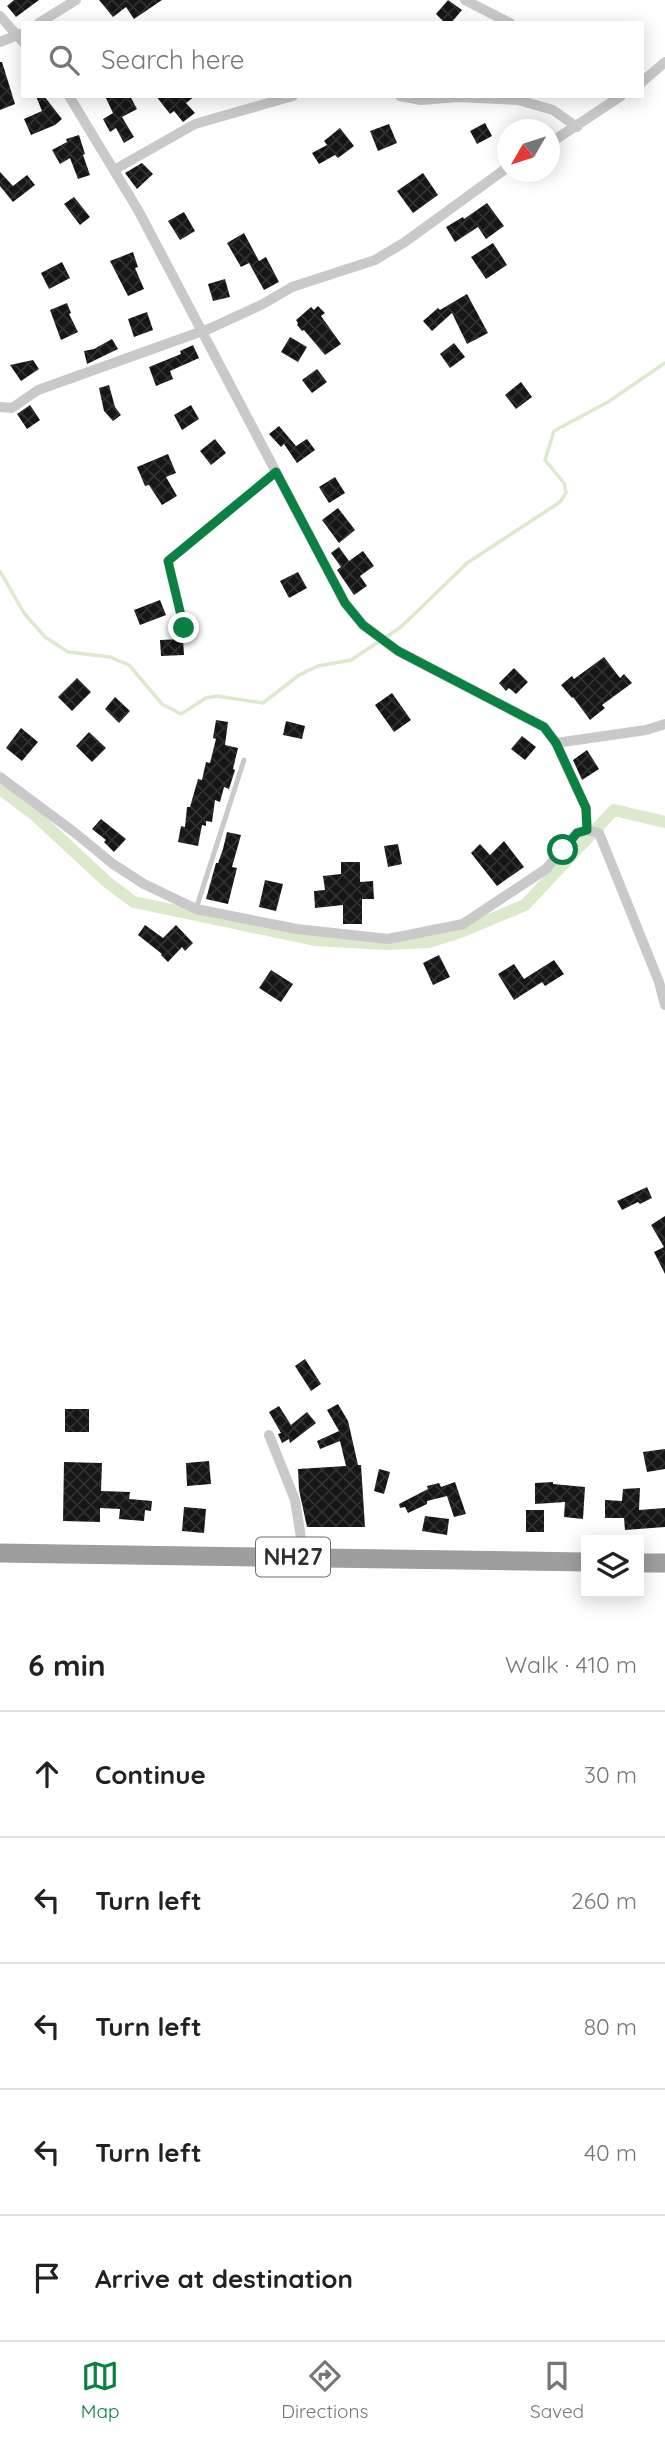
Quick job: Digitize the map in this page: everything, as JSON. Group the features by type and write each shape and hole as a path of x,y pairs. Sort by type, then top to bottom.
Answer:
{"highway":[{"name":"NH27","path":"0,1553 581,1562"},
{"path":"644,1563 665,1563"}],"street":[{"path":"41,21 76,0"},
{"path":"465,0 506,21"},
{"path":"0,16 21,37"},
{"path":"0,42 21,37"},
{"path":"644,80 665,62"},
{"path":"70,98 138,210 345,603 363,625 398,651 544,727 556,743 586,808 587,830"},
{"path":"114,170 195,124 286,98"},
{"path":"410,98 446,98"},
{"path":"478,98 519,100 553,110 577,127"},
{"path":"560,137 618,98"},
{"path":"0,407 12,408 38,390 202,332 263,304 292,287 375,260 405,242 497,175"},
{"path":"556,743 646,730 665,724"},
{"path":"0,777 113,864 144,884 196,909 297,929 388,939 463,924 546,869 577,833 587,830 599,832 659,982 665,1005"},
{"path":"269,1435 296,1500 304,1558"}],"lane":[{"path":"184,628 168,561 276,472"},
{"path":"196,909 244,760"}],"building":[{"path":"14,0 39,0 16,17 7,6"},
{"path":"99,0 162,0 134,19 126,7 113,17"},
{"path":"448,0 462,10 453,21 443,21 436,14"},
{"path":"0,62 15,104 0,110"},
{"path":"37,98 46,98 62,119 55,125 31,135 24,119 42,111"},
{"path":"106,98 131,98 137,109 122,117 134,137 124,143 116,128 110,132 103,119 113,113"},
{"path":"158,98 192,98 186,103 195,113 183,122 174,111 170,114"},
{"path":"485,123 492,136 477,144 470,131"},
{"path":"389,124 397,143 378,151 370,131"},
{"path":"340,128 354,146 338,158 335,155 319,164 312,153 327,145 324,141"},
{"path":"79,135 90,175 78,179 70,158 60,164 52,150 67,142 66,139"},
{"path":"142,163 153,174 137,189 125,173"},
{"path":"0,172 13,186 27,175 35,185 13,202 0,186"},
{"path":"423,173 438,195 413,213 397,191"},
{"path":"74,197 90,217 80,225 64,204"},
{"path":"487,203 504,226 486,239 478,227 455,242 446,227 463,217 464,219"},
{"path":"184,212 195,231 180,240 168,221"},
{"path":"244,233 259,261 266,257 279,282 264,290 249,263 241,267 227,243"},
{"path":"493,243 507,265 486,279 471,257"},
{"path":"133,252 138,267 135,268 144,289 128,296 110,261"},
{"path":"62,262 70,278 49,289 41,273"},
{"path":"225,279 230,297 213,301 208,284"},
{"path":"467,294 488,333 467,344 452,313 432,331 423,321 438,308 440,310"},
{"path":"67,303 78,332 61,340 50,310"},
{"path":"318,306 325,313 321,316 341,344 325,355 297,325 296,320 311,307 314,310"},
{"path":"147,312 153,330 134,337 128,319"},
{"path":"290,337 307,347 298,362 281,352"},
{"path":"112,339 118,349 87,364 84,351 94,349"},
{"path":"454,343 465,357 450,368 440,354"},
{"path":"193,345 199,358 170,371 173,379 156,386 149,367 181,354 180,351"},
{"path":"33,360 39,369 21,381 10,365"},
{"path":"317,369 327,382 312,393 302,380"},
{"path":"521,382 532,397 516,409 505,395"},
{"path":"109,385 115,407 121,415 113,421 104,411 99,388"},
{"path":"30,405 40,420 27,429 17,414"},
{"path":"191,405 199,419 182,430 174,415"},
{"path":"279,426 296,446 307,439 315,450 297,463 284,444 281,447 269,434"},
{"path":"215,439 226,453 211,465 200,451"},
{"path":"168,454 176,473 166,477 177,496 162,505 149,485 145,486 137,467"},
{"path":"335,477 345,493 329,503 319,487"},
{"path":"338,508 355,530 339,543 322,520"},
{"path":"339,547 349,561 363,551 374,566 360,576 367,586 354,595 337,570 341,567 331,553"},
{"path":"298,572 307,588 289,598 280,581"},
{"path":"160,600 166,615 140,625 134,610"},
{"path":"183,639 184,655 161,656 160,640"},
{"path":"604,657 620,678 624,674 632,683 602,705 605,708 590,720 561,685"},
{"path":"514,668 528,682 516,694 509,688 506,691 499,683"},
{"path":"77,678 91,692 72,711 58,697"},
{"path":"392,693 411,720 394,732 375,705"},
{"path":"115,697 130,711 119,723 105,709"},
{"path":"216,720 228,722 225,745 238,748 233,769 235,770 229,789 224,787 220,802 215,800 212,822 206,821 206,826 202,825 198,846 178,842 181,826 185,827 187,807 190,807 198,779 202,780 206,762 210,763 216,739 213,738"},
{"path":"286,721 305,726 302,739 283,735"},
{"path":"21,728 38,742 22,761 6,748"},
{"path":"89,732 106,748 92,762 76,746"},
{"path":"522,736 536,747 525,760 511,749"},
{"path":"587,750 599,769 582,780 573,760"},
{"path":"101,819 126,839 114,852 104,842 106,840 92,829"},
{"path":"227,832 241,835 232,867 237,868 228,904 206,899"},
{"path":"504,841 524,867 497,886 471,853 480,844 490,855"},
{"path":"398,844 402,864 388,867 384,846"},
{"path":"341,862 360,862 360,882 373,881 374,899 362,899 362,924 343,924 343,905 315,908 314,891 325,890 323,876 341,874"},
{"path":"265,880 283,884 276,911 259,907"},
{"path":"145,925 163,938 176,925 193,943 185,951 182,947 168,962 138,935"},
{"path":"439,955 450,977 433,985 423,963"},
{"path":"554,960 564,974 545,986 542,982 514,1000 498,974 514,964 524,979"},
{"path":"271,970 293,984 281,1002 259,988"},
{"path":"647,1187 652,1198 622,1210 617,1201"},
{"path":"665,1216 665,1274 654,1252 664,1247 651,1225"},
{"path":"305,1359 321,1384 311,1391 295,1366"},
{"path":"338,1404 348,1421 358,1465 361,1465 365,1527 307,1527 299,1490 298,1469 346,1466 340,1441 320,1449 317,1441 339,1431 327,1410"},
{"path":"279,1406 291,1425 307,1412 316,1423 290,1443 289,1439 282,1443 278,1434 281,1433 269,1412"},
{"path":"65,1409 89,1409 89,1432 65,1432"},
{"path":"665,1449 665,1469 647,1472 643,1452"},
{"path":"209,1461 211,1484 187,1486 186,1463"},
{"path":"64,1462 102,1463 101,1491 130,1492 129,1499 152,1501 151,1511 145,1510 144,1521 119,1519 120,1509 100,1508 100,1522 63,1521"},
{"path":"379,1469 390,1472 384,1494 374,1491"},
{"path":"455,1482 466,1514 454,1517 447,1496 427,1501 427,1504 408,1513 405,1507 400,1508 399,1504 428,1489 427,1486 439,1483 441,1487"},
{"path":"553,1482 585,1487 583,1519 564,1517 565,1502 535,1504 535,1483"},
{"path":"640,1488 639,1510 665,1508 665,1527 625,1530 624,1518 605,1518 605,1500 622,1501 623,1489"},
{"path":"184,1507 206,1509 204,1533 182,1531"},
{"path":"526,1510 544,1510 544,1532 526,1532"},
{"path":"425,1516 449,1519 447,1535 422,1531"}],"waterway":[{"path":"0,571 24,613 45,637 68,652 110,657 129,665 162,704 181,714 206,698 217,696 263,703 299,675 318,666 351,660 401,627 467,563 560,502 566,493 564,483 545,460 554,431 608,402 665,363"},
{"path":"0,789 36,816 107,882 134,902 315,940 386,944 429,942 525,905 614,810 665,822"}],"route":[{"path":"184,628 168,561 276,472 345,603 363,625 398,651 544,727 564,757 586,808 587,830 577,833 563,850"}]}
